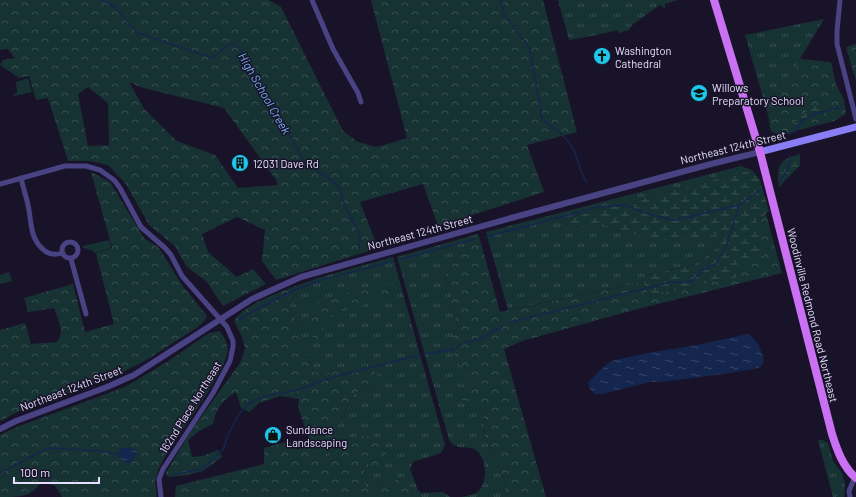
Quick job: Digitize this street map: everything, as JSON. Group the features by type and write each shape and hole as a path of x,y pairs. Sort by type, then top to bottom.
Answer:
{"main road":[{"name":"Woodinville Redmond Road Northeast","path":"714,0 760,152 832,434 840,457 848,470 856,477"},
{"name":"Northeast 124th Street","path":"760,152 856,127"}],"street":[{"path":"312,0 334,49 362,102"},
{"path":"840,0 837,44 856,119"},
{"name":"Northeast 124th Street","path":"0,429 16,421 107,387 134,375 252,299 268,291 317,272 711,164 760,152"},
{"name":"162nd Place Northeast","path":"21,178 65,166 86,166 104,172 114,180 120,188 141,227 165,248 171,255 182,276 227,327 233,347 230,362 213,393 162,469 160,480 161,497"},
{"path":"0,184 21,178 34,238 46,252 52,254 62,253 71,259"},
{"path":"62,253 62,248 66,244 71,242 76,244 78,252 76,256 71,259"},
{"path":"71,259 86,314"},
{"path":"850,497 849,491 856,477"}],"green space":[{"path":"0,0 268,0 281,7 343,131 358,142 377,147 407,138 371,0 543,0 577,132 527,145 544,192 438,226 423,184 360,202 378,248 276,280 262,261 265,230 237,217 202,234 208,252 237,277 253,269 266,284 223,306 207,282 186,266 175,246 149,225 126,184 108,165 90,161 68,161 48,98 36,100 29,76 19,78 0,65 3,60 15,58 8,49 0,50","holes":["129,82 140,87 224,108 276,180 278,185 238,188 215,155 177,141 145,110","88,87 108,103 109,145 88,146 78,94"]},
{"path":"558,0 678,0 665,4 665,9 660,5 632,25 629,30 619,33 617,30 569,40"},
{"path":"824,19 800,59 790,82 781,82 778,103 768,115 745,35"},
{"path":"856,44 856,81 846,47"},
{"path":"800,59 831,62 836,84 844,100 846,114 834,121 780,135 771,132 768,115 778,103 781,81 790,82"},
{"path":"28,78 32,92 14,96 14,94 17,93 16,82"},
{"path":"835,105 833,114 819,117 806,124 794,124 801,115 815,106"},
{"path":"800,154 800,165 779,187 778,174 780,165 787,159"},
{"path":"741,166 752,170 565,219 567,229 599,223 642,237 725,230 716,249 694,265 648,275 644,282 508,310 486,232"},
{"path":"752,170 760,180 769,211 756,222 765,257 737,262 739,277 648,295 644,282 648,275 694,265 716,249 725,230 714,235 678,242 642,237 599,223 567,229 565,219"},
{"path":"91,172 110,182 144,238 159,248 182,285 207,316 198,327 145,361 104,381 25,408 0,421 0,330 25,323 31,344 57,342 61,330 54,308 28,312 24,298 73,284 85,332 114,324 96,253 112,248"},
{"path":"766,214 782,273 634,310 522,341 504,349 546,497 507,497 501,469 485,437 483,415 479,403 462,400 460,391 472,382 469,370 455,362 451,343 457,321 450,308 452,293 445,278 463,247 481,243 500,312 644,282 648,295 738,277 737,262 756,222"},
{"path":"478,234 481,243 463,247 445,278 452,293 450,308 457,321 451,344 455,362 469,370 472,382 460,391 479,403 483,415 485,437 501,469 507,497 462,497 475,494 479,490 484,479 485,466 481,455 477,451 470,448 456,446 449,440 397,257"},
{"path":"109,240 111,248 94,253 92,250 83,248 83,246"},
{"path":"393,257 445,445 441,453 413,462 410,469 418,490 421,493 443,492 450,497 414,497 411,487 401,478 380,487 370,489 360,481 367,464 334,450 322,461 306,460 319,444 324,430 339,424 354,394 364,388 377,384 348,365 325,376 313,371 308,356 299,344 299,330 289,302 297,294 293,287 318,278"},
{"path":"9,272 12,281 0,284 0,275"},
{"path":"387,284 395,284 398,289 396,296 380,296 360,307 341,311 322,320 323,335 321,342 314,343 309,316 311,304 341,294"},
{"path":"293,287 298,294 289,302 299,330 299,344 308,356 313,371 325,376 348,365 364,365 379,375 377,384 364,388 354,394 339,424 324,430 319,444 307,460 322,461 334,450 360,436 373,437 390,459 381,469 367,464 361,481 370,489 380,487 401,478 411,487 414,497 175,497 176,486 264,464 264,448 289,441 298,450 309,439 298,407 299,399 280,396 259,403 249,412 241,408 236,392 220,405 213,424 199,431 188,440 192,457 202,456 218,450 222,457 203,471 188,475 169,477 165,474 193,428 240,363 245,349 242,337 234,321 238,315 252,305"},
{"path":"220,331 226,341 228,351 223,366 158,470 155,481 156,497 62,497 55,486 42,481 34,490 25,495 0,497 0,435 14,428 125,387 167,362 209,333"},
{"path":"818,440 823,440 828,443 833,461 842,473 845,484 844,497 833,497"}],"water":[{"path":"748,334 757,342 763,356 762,364 760,367 755,369 709,376 650,382 602,394 595,394 590,389 588,383 611,361"},
{"path":"128,447 135,449 137,455 131,463 125,463 117,454 121,448"}],"waterway":[{"name":"High School Creek","path":"103,0 114,7 138,33 212,58 231,43 241,50 279,114 304,162 334,182 341,191 342,199 358,231 360,239 359,249"},
{"path":"501,0 504,14 530,49 542,119 569,143 587,182"},
{"name":"High School Creek","path":"788,134 796,131 802,121 814,114 842,107"},
{"name":"High School Creek","path":"780,182 789,167 790,155"},
{"name":"High School Creek","path":"486,237 598,207 625,205 651,215 674,220 739,205 760,190"},
{"path":"511,322 667,283 692,281 703,270 717,263 726,247 739,205"},
{"name":"High School Creek","path":"402,259 475,239"},
{"path":"239,320 278,298 298,289 328,278 393,261"},
{"path":"424,354 455,349 462,344 480,339 502,327"},
{"path":"176,474 202,469 223,450 227,437 237,417 247,405 255,400 268,395 298,390 330,378 419,355"},
{"path":"0,473 48,448 101,451 117,454"}],"place":[{"name":"Washington Cathedral","path":"602,56"},
{"name":"Willows Preparatory School","path":"699,93"},
{"name":"12031 Dave Rd","path":"240,163"},
{"name":"Sundance Landscaping","path":"273,435"}]}
